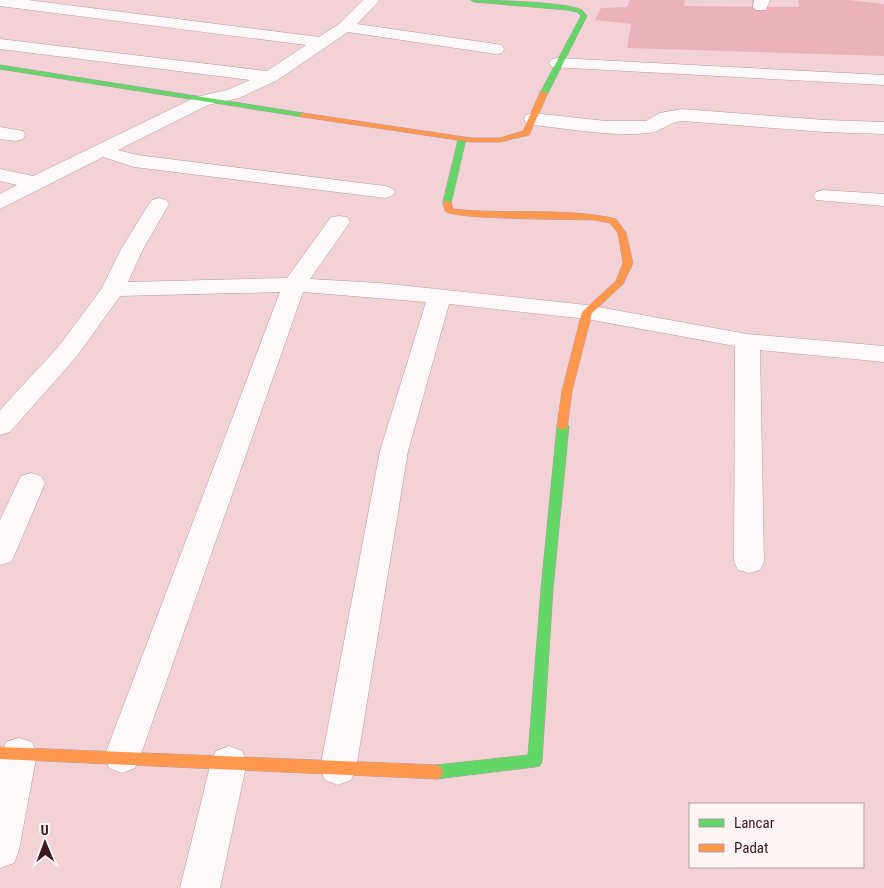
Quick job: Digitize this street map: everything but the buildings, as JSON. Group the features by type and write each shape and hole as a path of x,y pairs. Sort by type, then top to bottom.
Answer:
{"street":[{"path":"0,203 35,183 202,101 233,94 270,76 319,42 345,27 366,0"},
{"path":"0,67 202,101 462,139 518,138 526,134 558,63 584,16 579,11 567,8 474,0"},
{"path":"0,1 319,42"},
{"path":"345,27 496,48"},
{"path":"0,44 270,76"},
{"path":"558,63 884,80"},
{"path":"533,119 606,127 645,127 652,126 667,117 682,115 825,126 884,128"},
{"path":"0,850 10,753 229,762 428,774 535,761 547,589 567,391 587,312 620,282 628,263 622,233 613,221 595,217 475,214 449,210 447,201 462,139"},
{"path":"103,151 134,161 386,192"},
{"path":"0,175 35,183"},
{"path":"823,196 884,200"},
{"path":"0,426 68,351 113,289 132,249 159,204"},
{"path":"122,757 294,285 339,222"},
{"path":"113,289 294,285 380,290 587,312 747,340 884,354"},
{"path":"338,769 394,451 439,297"},
{"path":"747,340 749,562"},
{"path":"0,554 31,483"},
{"path":"200,888 229,762"}],"shaded area":[{"path":"630,0 685,0 684,6 799,7 798,0 848,0 884,4 884,56 627,48 631,24 595,20 601,8 627,7"}],"traffic: fast":[{"path":"474,0 567,8 579,11 584,16 544,93"},
{"path":"0,67 303,115"},
{"path":"447,203 462,139"},
{"path":"436,772 535,761 547,589 563,426"}],"traffic: slow":[{"path":"303,115 471,140 500,140 526,133 544,93"},
{"path":"447,203 449,211 475,214 595,217 613,221 622,233 628,263 620,282 587,312 567,391 563,426"},
{"path":"0,753 436,772"}]}
